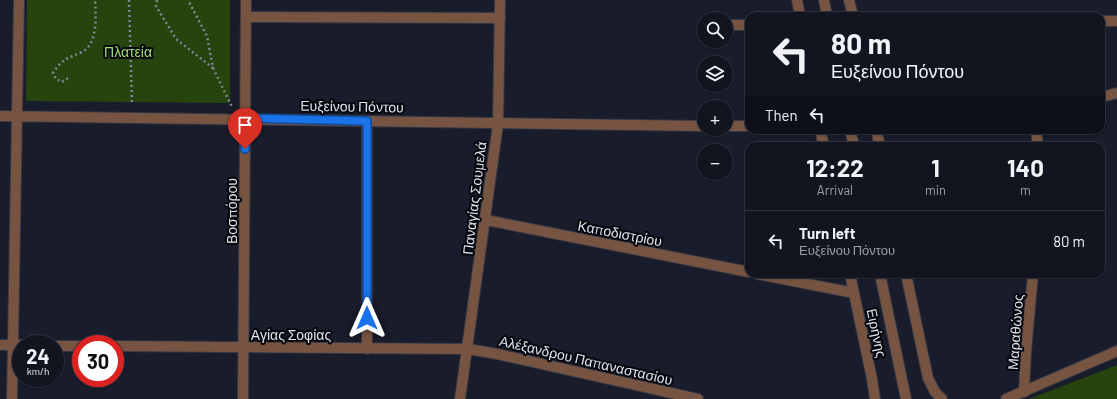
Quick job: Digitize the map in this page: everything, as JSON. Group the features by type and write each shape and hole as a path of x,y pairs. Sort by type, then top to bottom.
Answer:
{"street":[{"path":"17,335 19,0"},
{"name":"Βοσπόρου","path":"243,399 244,348 241,118 246,0"},
{"name":"Παναγίας Σουμελά","path":"460,399 486,220 498,124 500,0"},
{"path":"797,0 799,12"},
{"path":"824,0 826,12"},
{"path":"849,0 852,12"},
{"path":"246,17 500,18"},
{"path":"1105,21 1117,21"},
{"path":"733,25 745,25"},
{"path":"1105,96 1117,93"},
{"name":"Ευξείνου Πόντου","path":"0,116 241,118 498,124 697,126"},
{"path":"367,121 367,349"},
{"path":"733,126 745,126"},
{"name":"Καποδιστρίου","path":"486,220 745,271"},
{"path":"777,278 854,293"},
{"name":"Ειρήνης","path":"851,278 875,399"},
{"path":"881,278 906,399"},
{"path":"907,278 928,378 935,392 942,399"},
{"name":"Μαραθώνος","path":"1025,395 1026,351 1033,278"},
{"path":"0,345 12,345"},
{"name":"Αγίας Σοφίας","path":"124,346 468,349"},
{"name":"Αλέξανδρου Παπαναστασίου","path":"468,349 497,354 698,399"},
{"path":"1006,399 1025,395 1044,384 1117,351"},
{"path":"12,399 13,387"}],"path":[{"path":"68,78 62,82 56,79 53,73 58,66 72,55 83,51 90,45 95,29 95,0"},
{"path":"129,0 133,117"},
{"path":"157,0 156,6 176,39 213,68"},
{"path":"188,0 207,36 213,68 241,118"}],"green space":[{"name":"Πλατεία","path":"27,0 230,0 230,103 26,101"},
{"path":"1117,365 1117,399 1029,399"}],"route":[{"path":"245,149 246,118 367,121 367,318"}]}
